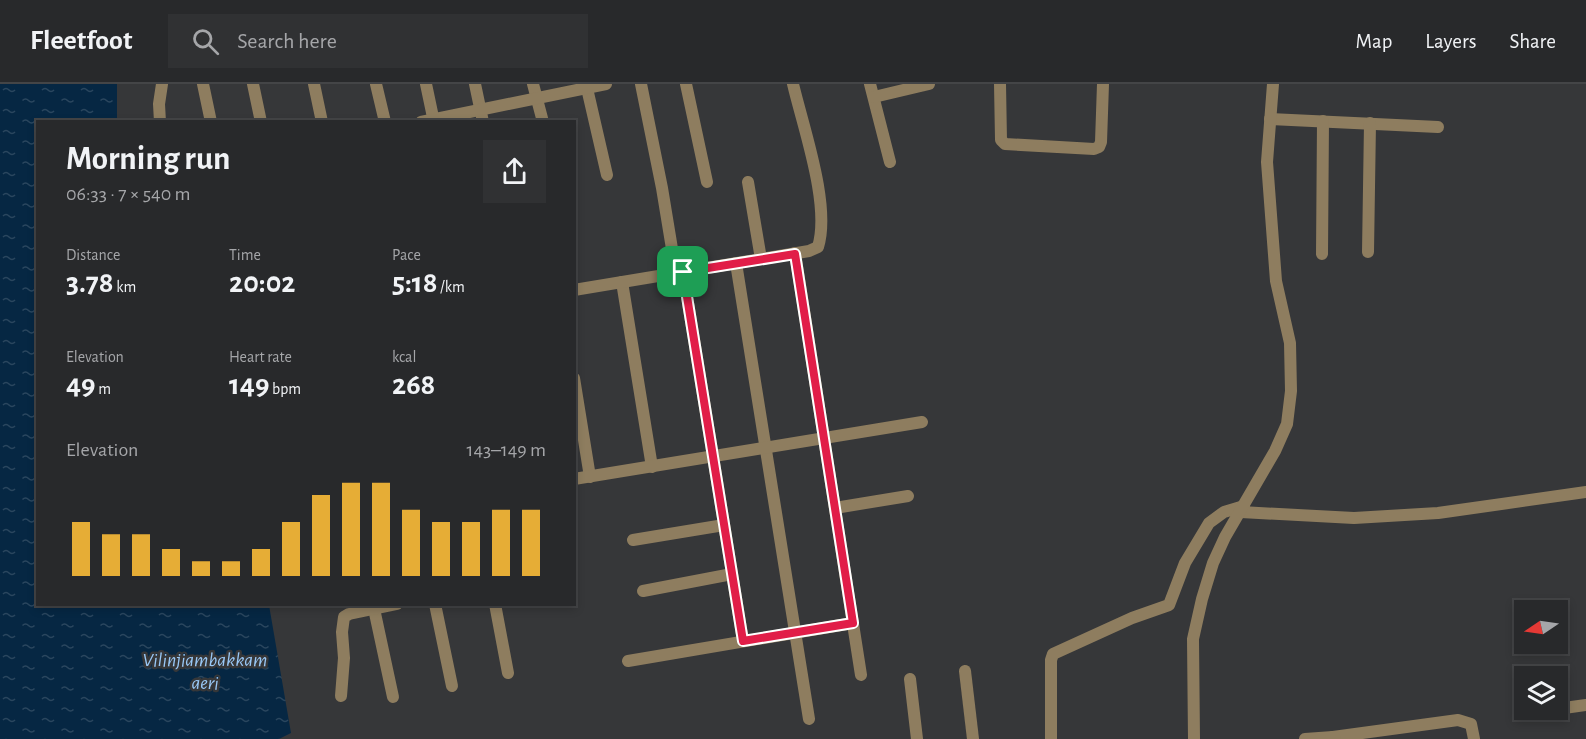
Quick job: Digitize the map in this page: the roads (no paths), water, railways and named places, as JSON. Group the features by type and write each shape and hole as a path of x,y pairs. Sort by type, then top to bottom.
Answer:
{"street":[{"path":"160,120 159,104 162,84"},
{"path":"203,84 211,120"},
{"path":"253,84 261,120"},
{"path":"314,84 322,120"},
{"path":"376,84 384,120"},
{"path":"426,84 429,120"},
{"path":"475,84 481,116"},
{"path":"533,84 542,120"},
{"path":"439,120 481,116 537,98 586,86 606,84"},
{"path":"641,84 713,457 743,641"},
{"path":"687,84 706,182"},
{"path":"576,290 795,254 819,247 822,220 816,176 793,84"},
{"path":"870,84 890,162"},
{"path":"874,97 929,84"},
{"path":"999,84 1001,140 1005,144 1094,149 1099,147 1101,142 1103,84"},
{"path":"1194,739 1193,639 1202,599 1213,563 1225,537 1275,451 1287,424 1291,391 1290,343 1276,281 1272,236 1268,162 1273,84"},
{"path":"586,86 607,175"},
{"path":"1270,119 1438,127"},
{"path":"1322,254 1323,121"},
{"path":"1368,252 1370,123"},
{"path":"748,182 761,259"},
{"path":"795,254 861,675"},
{"path":"736,263 809,718"},
{"path":"622,282 652,467"},
{"path":"576,390 590,477"},
{"path":"576,479 922,422"},
{"path":"1051,739 1051,660 1053,654 1132,618 1169,605 1185,563 1209,523 1224,512 1243,509 1354,518 1438,513 1586,492"},
{"path":"835,508 908,496"},
{"path":"633,540 724,525"},
{"path":"643,591 732,574"},
{"path":"435,606 452,686"},
{"path":"495,606 508,673"},
{"path":"341,696 344,617 374,607 393,697"},
{"path":"628,660 853,623"},
{"path":"965,671 973,739"},
{"path":"910,679 917,739"},
{"path":"1568,707 1586,705"},
{"path":"1305,739 1334,738 1458,720 1471,724 1474,739"}],"water":[{"name":"Vilinjiambakkam aeri","path":"0,84 117,84 117,120 36,120 36,606 269,606 291,733 279,739 0,739"}]}
